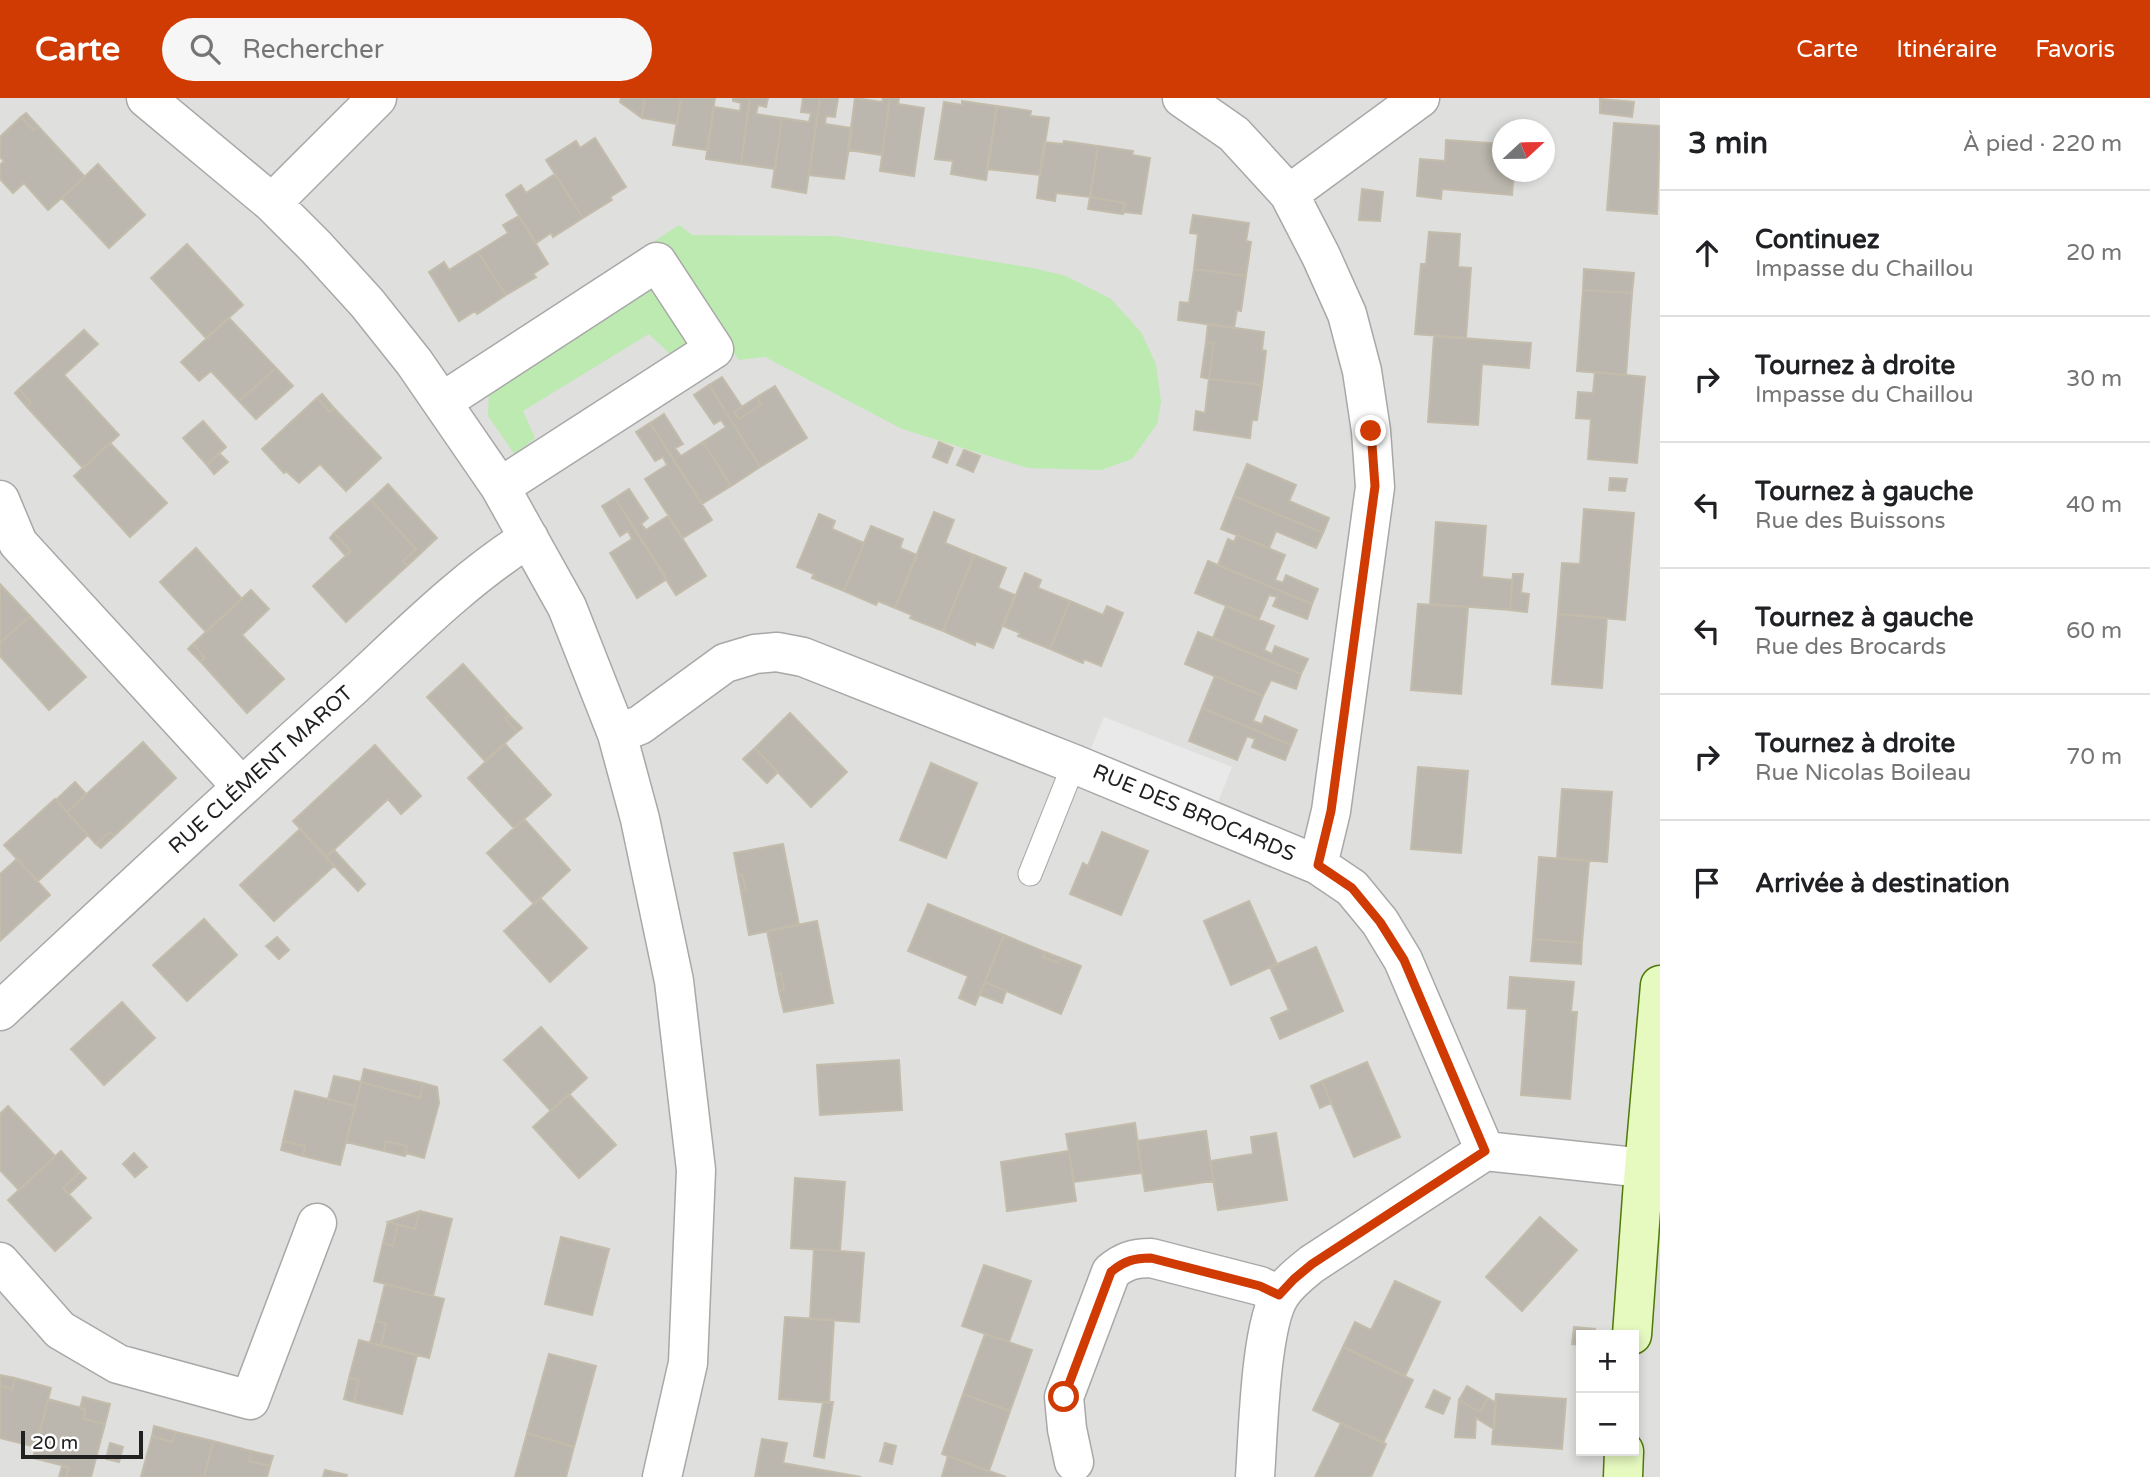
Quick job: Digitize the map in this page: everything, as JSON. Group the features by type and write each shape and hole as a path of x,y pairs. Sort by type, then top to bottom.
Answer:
{"street":[{"path":"146,98 272,204 316,247 367,303 442,402 500,487 567,607 617,734 640,819 674,981 696,1170 688,1363 662,1477"},
{"path":"272,204 377,98"},
{"path":"1182,98 1234,134 1289,194 1321,256 1346,314 1362,371 1371,431 1375,486 1331,811 1318,865"},
{"path":"1289,194 1420,98"},
{"path":"442,402 657,262 714,349 500,487"},
{"path":"0,500 18,543 241,786"},
{"name":"RUE CLÉMENT MAROT","path":"0,1011 241,786 460,590 528,538"},
{"name":"RUE DES BROCARDS","path":"617,734 640,725 725,663 755,654 777,652 803,657 1074,764 1318,865 1352,888 1380,922 1404,960 1485,1151"},
{"path":"1632,1330 1660,985"},
{"path":"1255,1477 1267,1335 1279,1295 1312,1264 1485,1151 1644,1168"},
{"path":"0,1262 60,1330 118,1364 250,1400 317,1223"},
{"path":"1074,1461 1064,1397 1111,1272 1122,1263 1137,1258 1151,1258 1260,1286 1279,1295"},
{"path":"1623,1477 1625,1456"}],"lane":[{"path":"1030,874 1074,764"}],"shaded area":[{"path":"0,98 1660,98 1660,1477 0,1477"},
{"path":"1104,717 1232,767 1211,820 1083,767"}],"green space":[{"path":"679,225 692,235 835,236 1033,268 1066,276 1111,299 1141,332 1156,364 1161,402 1157,424 1132,459 1101,470 1028,468 902,429 765,357 739,360 653,242"},
{"path":"645,285 658,289 695,341 673,357 649,334 523,411 535,438 515,455 488,416 489,391"}],"building":[{"path":"621,98 645,98 642,118 620,102"},
{"path":"645,98 681,98 677,124 642,118"},
{"path":"681,98 715,98 707,150 673,145"},
{"path":"733,98 750,98 741,164 706,159 714,107 740,111 741,103 733,101"},
{"path":"750,98 768,98 766,107 758,105 756,114 782,118 775,169 741,164"},
{"path":"803,98 820,98 806,193 772,187 782,118 809,122 811,113 801,112"},
{"path":"820,98 838,98 835,117 826,116 825,124 852,128 844,179 809,175"},
{"path":"855,98 882,102 883,98 890,98 882,155 848,150"},
{"path":"890,98 899,98 898,104 924,108 914,176 880,171"},
{"path":"1600,99 1634,102 1632,117 1600,113"},
{"path":"962,101 997,106 986,180 951,174 953,161 935,159 944,102 962,105"},
{"path":"997,106 1031,111 1030,116 1049,118 1040,175 987,169"},
{"path":"26,113 38,126 33,130 21,117"},
{"path":"21,117 33,130 38,126 85,177 48,210 24,183 13,193 0,179 0,165 4,161 0,157 0,137"},
{"path":"1614,123 1660,126 1657,214 1607,210"},
{"path":"595,138 626,187 610,197 612,200 583,218 546,160 576,141 580,148"},
{"path":"1446,140 1492,143 1492,182 1513,182 1512,195 1442,189 1441,199 1417,196 1420,159 1445,161"},
{"path":"1064,141 1098,146 1090,197 1056,193 1055,201 1037,198 1044,142 1063,144"},
{"path":"1098,146 1133,151 1132,155 1150,158 1141,214 1123,212 1125,203 1090,197"},
{"path":"98,164 145,215 109,248 62,198"},
{"path":"555,174 583,218 553,237 551,233 536,243 506,195 521,185 526,193"},
{"path":"1362,189 1383,192 1380,221 1359,220"},
{"path":"1090,197 1125,203 1123,214 1088,209"},
{"path":"1193,215 1249,223 1246,241 1251,242 1246,276 1194,269 1198,234 1190,233"},
{"path":"519,216 548,264 533,274 536,277 506,295 478,252 508,233 503,225"},
{"path":"1429,232 1460,234 1458,267 1471,268 1466,338 1415,334 1421,264 1426,264"},
{"path":"187,244 243,305 206,338 151,278"},
{"path":"478,252 506,295 477,314 475,311 459,321 429,272 444,262 449,270"},
{"path":"1194,269 1246,276 1241,311 1237,310 1234,328 1178,320 1180,302 1189,303"},
{"path":"1584,269 1634,273 1632,293 1583,290"},
{"path":"1583,290 1632,293 1626,375 1577,371"},
{"path":"229,318 276,368 239,401 211,371 199,381 181,362"},
{"path":"1208,324 1264,332 1262,350 1266,351 1262,385 1209,379 1214,343 1206,342"},
{"path":"84,330 98,344 64,375 119,435 83,468 27,407 31,403 19,389"},
{"path":"1434,336 1531,343 1529,368 1482,364 1478,425 1428,422"},
{"path":"1206,342 1214,343 1209,379 1201,377"},
{"path":"276,368 293,386 256,419 239,401"},
{"path":"1595,372 1645,377 1637,463 1588,459 1591,419 1576,418 1578,392 1593,393"},
{"path":"722,377 742,407 734,412 739,419 761,405 757,397 775,386 807,438 760,467 709,385"},
{"path":"1209,379 1262,385 1257,420 1252,420 1250,438 1194,430 1196,411 1205,413"},
{"path":"709,385 760,467 731,486 703,442 726,427 721,420 714,424 694,395"},
{"path":"19,389 31,403 27,407 15,393"},
{"path":"322,394 334,408 330,412 317,398"},
{"path":"757,397 761,405 739,419 734,412"},
{"path":"317,398 330,412 334,408 381,458 346,491 320,464 299,483 286,471 284,473 262,449"},
{"path":"664,414 683,444 675,448 681,456 703,442 731,486 702,504 650,423"},
{"path":"203,421 226,447 207,465 183,438"},
{"path":"650,423 712,520 683,538 645,479 667,465 663,457 655,461 636,432"},
{"path":"939,442 953,448 947,463 933,457"},
{"path":"110,443 167,503 130,537 74,476"},
{"path":"964,450 980,456 973,472 957,465"},
{"path":"219,453 228,462 214,474 207,465"},
{"path":"1247,464 1296,485 1289,501 1329,518 1323,533 1234,496"},
{"path":"1610,478 1627,479 1625,491 1609,490"},
{"path":"388,484 437,538 407,566 403,561 416,549 371,500"},
{"path":"629,489 648,518 641,524 646,530 668,516 706,576 676,595 615,498"},
{"path":"1234,496 1323,533 1316,548 1276,531 1269,548 1221,529"},
{"path":"615,498 667,579 637,598 610,553 632,539 628,531 620,536 602,506"},
{"path":"371,500 416,549 403,561 407,566 346,622 313,586 351,551 334,533"},
{"path":"1584,509 1634,513 1625,620 1558,614 1562,563 1580,564"},
{"path":"934,512 954,520 945,543 974,555 943,631 910,618 912,615 895,608"},
{"path":"819,514 835,521 832,529 864,543 844,591 812,578 814,574 797,567"},
{"path":"1436,522 1486,526 1482,577 1512,580 1510,610 1430,604"},
{"path":"871,526 903,539 900,548 917,555 895,608 878,601 876,605 844,591"},
{"path":"334,533 351,551 346,556 330,538"},
{"path":"1237,535 1285,555 1275,580 1283,583 1286,575 1318,589 1312,604 1218,565 1228,539 1234,542"},
{"path":"196,548 242,599 206,632 160,582"},
{"path":"974,555 1006,568 998,588 1015,595 993,648 976,641 975,645 943,631"},
{"path":"1208,561 1312,604 1307,619 1273,606 1277,597 1269,595 1259,619 1195,593"},
{"path":"1025,573 1041,580 1038,588 1070,601 1050,649 1018,636 1020,633 1003,626"},
{"path":"1513,574 1523,574 1521,593 1529,594 1527,612 1510,610"},
{"path":"0,584 30,616 0,643"},
{"path":"251,590 269,609 242,635 284,679 247,713 201,662 205,658 193,644"},
{"path":"1070,601 1103,615 1107,606 1123,613 1101,666 1084,659 1083,663 1050,649"},
{"path":"1418,604 1468,607 1461,694 1411,690"},
{"path":"1226,606 1274,626 1264,650 1272,654 1275,646 1308,659 1301,674 1213,638"},
{"path":"1558,614 1607,618 1602,688 1552,684"},
{"path":"30,616 86,677 49,710 0,656 0,643"},
{"path":"1198,632 1301,674 1296,689 1271,680 1263,696 1185,664"},
{"path":"193,644 205,658 201,662 188,649"},
{"path":"463,664 509,715 505,718 517,732 485,761 427,697"},
{"path":"1215,676 1263,696 1253,721 1262,724 1265,716 1297,730 1291,745 1202,708"},
{"path":"1202,708 1291,745 1285,760 1252,747 1255,739 1247,736 1237,760 1189,741"},
{"path":"790,713 847,772 811,807 755,748"},
{"path":"509,715 522,728 517,732 505,718"},
{"path":"143,742 176,778 114,836 110,832 96,844 67,812"},
{"path":"505,744 551,795 514,828 468,778"},
{"path":"375,745 421,796 401,814 388,799 326,857 293,821"},
{"path":"755,748 778,772 767,783 743,759"},
{"path":"931,763 977,783 946,858 900,840"},
{"path":"1418,767 1468,771 1461,853 1411,849"},
{"path":"75,782 86,794 67,812 56,800"},
{"path":"1562,789 1612,792 1607,862 1557,858"},
{"path":"55,799 88,835 38,881 4,845"},
{"path":"524,819 570,870 534,904 487,853"},
{"path":"300,829 334,866 274,921 240,885"},
{"path":"110,832 114,836 101,848 96,844"},
{"path":"1102,832 1148,851 1121,915 1070,894 1083,863 1088,866"},
{"path":"783,844 799,925 749,935 741,891 746,890 742,874 738,875 734,853"},
{"path":"334,850 365,884 358,891 326,857"},
{"path":"1539,857 1589,861 1582,943 1533,939"},
{"path":"17,859 50,895 0,941 0,874"},
{"path":"742,874 746,890 741,891 738,875"},
{"path":"540,898 587,948 550,982 504,931"},
{"path":"1249,901 1277,964 1231,985 1204,921"},
{"path":"928,904 1004,935 975,1005 959,998 968,976 908,951"},
{"path":"204,919 237,955 187,1001 153,965"},
{"path":"817,921 833,1003 784,1012 779,991 784,990 781,973 776,975 767,931"},
{"path":"1004,935 1045,952 1043,957 1058,963 1061,958 1081,966 1061,1014 985,982"},
{"path":"277,937 289,950 279,959 266,946"},
{"path":"1533,939 1582,943 1581,964 1531,961"},
{"path":"1316,947 1343,1011 1280,1039 1271,1018 1289,1010 1270,967"},
{"path":"1045,952 1061,958 1058,963 1043,957"},
{"path":"781,973 784,990 779,991 776,975"},
{"path":"1510,977 1574,982 1571,1012 1577,1012 1570,1099 1521,1095 1527,1009 1508,1008"},
{"path":"985,982 1006,991 1002,1003 980,995"},
{"path":"122,1002 155,1038 104,1085 71,1049"},
{"path":"541,1027 587,1078 551,1111 504,1060"},
{"path":"899,1060 902,1110 820,1115 817,1065"},
{"path":"1367,1062 1400,1137 1354,1157 1322,1081"},
{"path":"364,1069 423,1083 420,1098 361,1082"},
{"path":"334,1076 361,1082 355,1106 328,1099"},
{"path":"1322,1081 1331,1103 1320,1108 1311,1086"},
{"path":"361,1082 420,1098 423,1083 437,1087 439,1103 424,1158 406,1153 407,1146 386,1141 384,1151 346,1142"},
{"path":"295,1091 355,1106 340,1165 303,1156 305,1146 283,1141"},
{"path":"569,1094 616,1145 579,1178 533,1127"},
{"path":"8,1106 55,1156 19,1190 0,1170 0,1114"},
{"path":"1135,1123 1142,1173 1074,1182 1066,1134"},
{"path":"1206,1131 1213,1181 1145,1191 1137,1141"},
{"path":"1276,1133 1287,1200 1218,1210 1210,1161 1253,1154 1251,1137"},
{"path":"283,1141 305,1146 303,1156 281,1150"},
{"path":"386,1141 407,1146 405,1156 384,1151"},
{"path":"61,1151 80,1172 63,1188 91,1218 55,1251 8,1200"},
{"path":"1069,1151 1076,1201 1007,1211 1001,1162"},
{"path":"134,1153 147,1167 135,1177 123,1164"},
{"path":"80,1172 86,1178 69,1194 63,1188"},
{"path":"795,1178 845,1182 840,1251 791,1248"},
{"path":"420,1211 415,1229 388,1222 403,1217"},
{"path":"420,1211 452,1219 433,1296 374,1281 383,1243 393,1246 398,1225 415,1229"},
{"path":"1540,1217 1577,1250 1522,1311 1486,1277"},
{"path":"388,1222 398,1225 393,1246 383,1243"},
{"path":"561,1237 609,1249 592,1315 545,1304"},
{"path":"814,1249 864,1253 859,1322 810,1319"},
{"path":"984,1265 1031,1281 1009,1342 962,1326"},
{"path":"1395,1281 1440,1302 1405,1376 1343,1347 1355,1322 1371,1330"},
{"path":"385,1284 444,1299 429,1358 381,1345 386,1324 376,1321"},
{"path":"785,1317 834,1320 829,1403 779,1399"},
{"path":"376,1321 386,1324 381,1345 370,1343"},
{"path":"1574,1327 1595,1329 1576,1330 1576,1344 1572,1344"},
{"path":"985,1334 1032,1350 1010,1411 963,1394"},
{"path":"359,1340 417,1355 402,1414 354,1402 359,1380 349,1378"},
{"path":"1343,1347 1413,1380 1383,1443 1313,1410"},
{"path":"549,1354 596,1366 574,1447 527,1433"},
{"path":"0,1375 15,1378 12,1389 0,1386"},
{"path":"15,1378 51,1388 36,1447 0,1438 0,1386 12,1389"},
{"path":"349,1378 359,1380 354,1402 344,1399"},
{"path":"1467,1386 1488,1398 1480,1412 1459,1400"},
{"path":"1434,1390 1450,1398 1443,1414 1426,1407"},
{"path":"963,1394 1010,1411 989,1471 942,1454"},
{"path":"1496,1394 1566,1399 1562,1449 1492,1444"},
{"path":"83,1397 110,1404 105,1424 84,1419 85,1409 80,1408"},
{"path":"1488,1398 1496,1403 1494,1429 1476,1418 1475,1438 1455,1437 1459,1400 1480,1412"},
{"path":"48,1399 85,1409 84,1419 105,1424 91,1477 66,1477 69,1467 33,1458"},
{"path":"823,1402 833,1402 824,1458 814,1456"},
{"path":"1341,1423 1386,1444 1371,1477 1315,1477"},
{"path":"154,1426 176,1432 172,1442 152,1436"},
{"path":"176,1432 213,1441 204,1477 141,1477 152,1436 172,1442"},
{"path":"527,1433 574,1447 566,1477 515,1477"},
{"path":"762,1439 787,1443 783,1463 861,1477 755,1477"},
{"path":"213,1441 251,1451 249,1461 270,1466 267,1477 204,1477"},
{"path":"110,1443 123,1447 119,1462 106,1459"},
{"path":"885,1443 896,1446 892,1464 880,1461"},
{"path":"251,1451 273,1456 270,1466 249,1461"},
{"path":"948,1456 1006,1477 942,1476"},
{"path":"62,1466 69,1467 66,1477 59,1477"},
{"path":"325,1470 347,1475 323,1477"}],"route":[{"path":"1064,1397 1111,1272 1122,1263 1137,1258 1151,1258 1260,1286 1279,1295 1312,1264 1485,1151 1404,960 1380,922 1352,888 1318,865 1331,811 1375,486 1371,431"}]}
